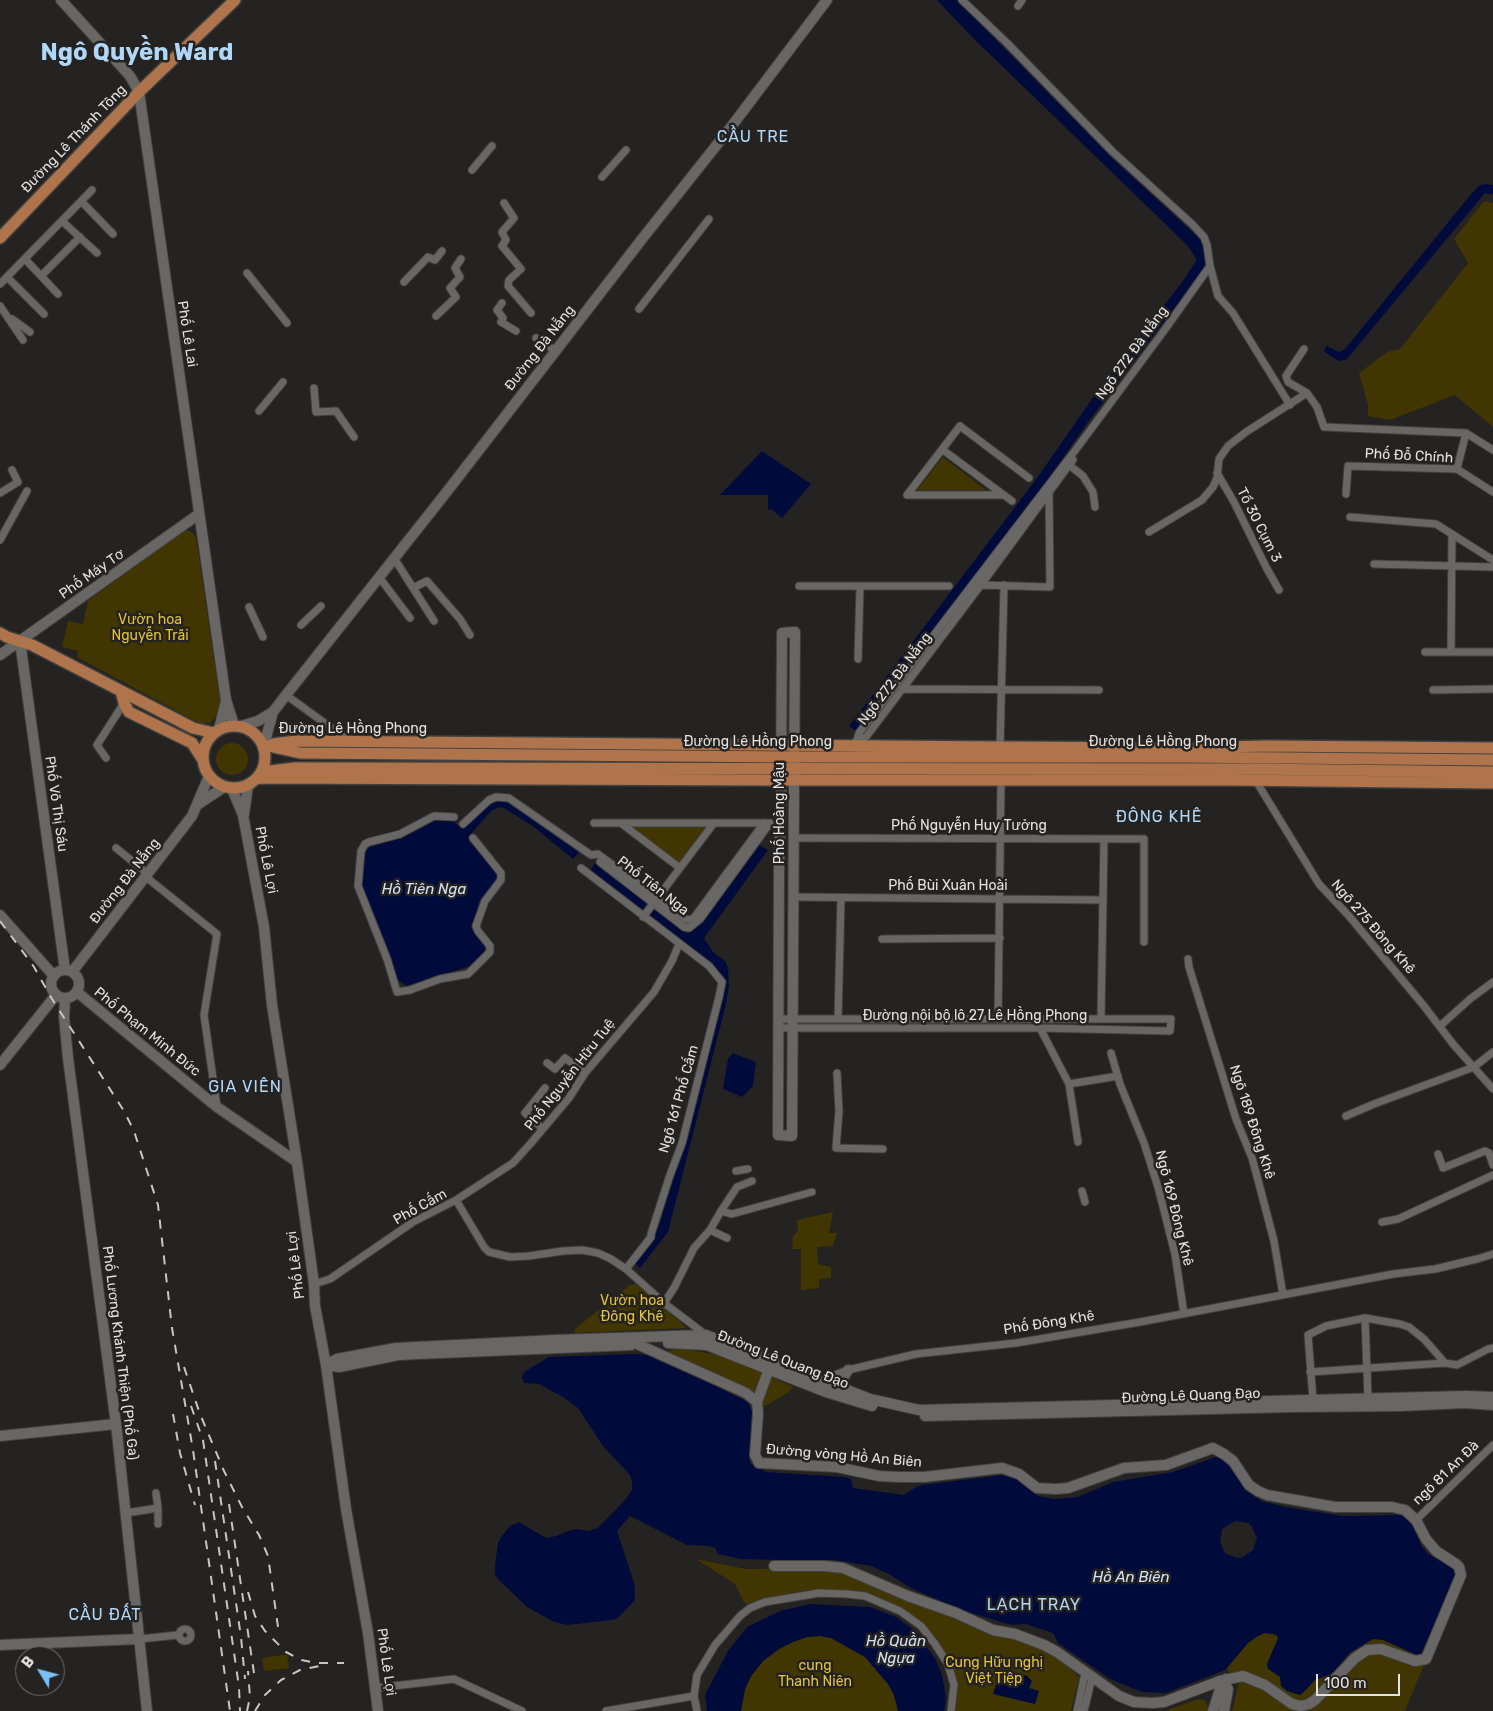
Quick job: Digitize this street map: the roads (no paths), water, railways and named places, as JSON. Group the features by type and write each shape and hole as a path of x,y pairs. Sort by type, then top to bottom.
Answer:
{"main road":[{"name":"Đường Lê Thánh Tông","path":"0,238 140,92 235,0"},
{"path":"0,633 38,648 193,728 217,731 238,726 251,730 259,736 264,745 266,759 260,775 248,786 228,788 216,783 209,776 203,760 192,744 129,712 120,691"},
{"path":"203,760 205,745 217,731"},
{"name":"Đường Lê Hồng Phong","path":"264,745 296,741 350,742 429,749"},
{"name":"Đường Lê Hồng Phong","path":"264,745 296,753 429,749 595,750 781,744 816,746 855,742 1000,747 1183,748 1275,746 1493,748"},
{"name":"Đường Lê Hồng Phong","path":"595,750 794,763 1493,783"},
{"path":"295,768 288,761 290,756 296,753"},
{"name":"Đường Lê Hồng Phong","path":"794,763 1193,757 1493,760"},
{"name":"Đường Lê Hồng Phong","path":"260,775 430,773 781,762"},
{"name":"Đường Lê Hồng Phong","path":"260,775 295,768 430,773 781,780 1001,780 1493,772"}],"street":[{"name":"Phố Lê Lai","path":"61,0 128,73 140,92 226,700 238,726"},
{"name":"Đường Đà Nẵng","path":"238,726 258,721 273,712 731,128 827,0"},
{"path":"962,0 1007,43 1120,159 1204,237 1218,296 1233,313 1290,404"},
{"path":"472,170 492,146"},
{"path":"602,177 626,150"},
{"path":"0,284 92,190"},
{"path":"81,201 113,234"},
{"path":"504,203 514,218 502,232 506,240 502,246 521,269 509,280 508,286 531,313"},
{"path":"639,309 709,219"},
{"path":"62,221 97,253"},
{"path":"41,276 80,237"},
{"path":"404,282 428,257 435,260 442,251"},
{"path":"25,259 58,294"},
{"path":"436,316 456,297 450,288 460,277 455,268 461,259"},
{"name":"Ngõ 272 Đà Nẵng","path":"855,742 859,733 1071,456 1210,266"},
{"path":"246,273 287,323"},
{"path":"7,277 44,314"},
{"path":"1202,278 1215,284"},
{"path":"502,303 497,310 503,318 501,322 516,331"},
{"path":"0,306 23,340"},
{"path":"8,316 30,332"},
{"path":"536,338 556,351"},
{"path":"1288,382 1286,376 1304,350"},
{"path":"1274,378 1288,382 1307,393 1317,407 1324,427 1466,433 1493,450"},
{"path":"259,411 283,382"},
{"path":"314,388 316,412 336,411 354,436"},
{"path":"1149,532 1202,500 1213,487 1217,478 1216,472 1219,459 1228,446 1246,432 1307,393"},
{"path":"1004,496 907,495 960,426 1029,478"},
{"path":"1457,469 1466,433"},
{"path":"943,450 1012,501"},
{"path":"1071,456 1073,460 1070,466 1083,476 1093,492 1095,507"},
{"name":"Ngõ 272 Đà Nẵng","path":"855,742 866,737 1070,466"},
{"name":"Phố Đỗ Chính","path":"1346,494 1348,466 1457,469 1493,492"},
{"path":"0,493 18,482 12,470"},
{"name":"Tổ 30 Cụm 3","path":"1216,472 1234,502 1279,590"},
{"path":"0,540 27,491"},
{"path":"981,585 1050,587 1049,494"},
{"name":"Phố Máy Tơ","path":"0,655 199,514"},
{"path":"1350,517 1436,524 1493,560"},
{"path":"1451,652 1452,534"},
{"path":"394,558 434,621"},
{"path":"1374,564 1493,567"},
{"path":"378,577 410,618"},
{"path":"413,588 427,581 460,619 470,635"},
{"path":"1000,747 1004,585"},
{"path":"799,586 949,586"},
{"path":"858,659 860,586"},
{"path":"301,625 321,606"},
{"path":"249,607 263,637"},
{"name":"Phố Hoàng Mậu","path":"795,632 794,744 792,1136 778,1135 779,870 771,823 781,780 782,633 795,632"},
{"name":"Phố Võ Thị Sáu","path":"20,641 68,971"},
{"path":"1425,652 1493,652"},
{"path":"902,689 1099,690"},
{"path":"1433,690 1493,689"},
{"path":"286,695 350,742"},
{"name":"Phố Lê Lai","path":"217,731 226,700"},
{"path":"106,758 97,745 124,703"},
{"name":"Đường Đà Nẵng","path":"264,745 273,712"},
{"name":"Ngõ 275 Đông Khê","path":"1256,775 1319,884 1349,916 1493,1089"},
{"name":"Đường Đà Nẵng","path":"68,971 147,875 192,816 209,776"},
{"path":"998,1019 1001,780"},
{"name":"Phố Lê Lợi","path":"243,816 248,786"},
{"name":"Đường Đà Nẵng","path":"196,805 228,788"},
{"name":"Phố Lê Lợi","path":"228,788 243,816 264,927 272,1005 297,1162 314,1284 315,1306 326,1366 346,1509 368,1633 378,1711"},
{"name":"Phố Tiên Nga","path":"463,824 489,800 496,797 509,798 655,901 683,919 690,920 693,919 771,823"},
{"path":"454,817 434,816 400,834 369,842 365,844 361,851 358,886 387,959 397,992 410,990 440,979 468,974 490,952 490,946 476,929 476,926 485,901 501,880 501,873 473,838"},
{"path":"594,823 771,823"},
{"path":"643,917 714,823"},
{"path":"621,824 680,868"},
{"name":"Phố Nguyễn Huy Tưởng","path":"794,838 1144,839 1144,942"},
{"path":"1101,1018 1104,838"},
{"path":"116,848 217,934 204,1015 217,1107"},
{"path":"581,868 679,944"},
{"path":"779,870 794,869"},
{"name":"Phố Bùi Xuân Hoài","path":"793,897 1103,900"},
{"path":"838,1019 840,898"},
{"path":"0,915 54,976"},
{"path":"882,938 1000,938"},
{"name":"Phố Nguyễn Hữu Tuệ","path":"456,1200 512,1163 543,1128 568,1098 585,1073 654,992 672,961 679,944"},
{"name":"Ngõ 161 Phố Cấm","path":"626,1269 655,1234 682,1143 720,997 722,982 709,966 679,944"},
{"name":"Ngõ 189 Đông Khê","path":"1188,959 1236,1119 1252,1158 1274,1241 1283,1295"},
{"path":"0,1065 60,997 74,996 77,992 79,981 68,971 59,972 54,976 51,985 60,997"},
{"path":"1440,1026 1493,982"},
{"name":"Phố Phạm Minh Đức","path":"77,992 217,1107 297,1162"},
{"name":"Phố Lương Khánh Thiện (Phố Ga)","path":"60,997 116,1424 147,1711"},
{"path":"793,1024 838,1019 1101,1018 1128,1019 1127,1029"},
{"name":"Đường nội bộ lô 27 Lê Hồng Phong","path":"779,1024 1170,1031 1171,1019 1128,1019"},
{"path":"1040,1028 1069,1084 1078,1142"},
{"path":"1346,1116 1474,1067 1493,1052"},
{"name":"Ngõ 169 Đông Khê","path":"1111,1053 1144,1143 1163,1203 1175,1254 1184,1314"},
{"path":"547,1062 555,1069 564,1058 585,1073"},
{"path":"837,1074 839,1111 836,1148 884,1149"},
{"path":"779,1075 792,1075"},
{"path":"1069,1084 1118,1076"},
{"path":"543,1128 525,1113 545,1088"},
{"path":"1438,1154 1443,1168 1480,1152 1487,1151 1490,1153 1493,1165"},
{"path":"736,1171 748,1169"},
{"path":"1382,1222 1398,1219 1493,1174"},
{"path":"752,1181 737,1187 710,1230 694,1248 674,1288 664,1303 706,1340 819,1384"},
{"path":"1082,1191 1084,1202"},
{"path":"721,1211 732,1214 812,1192"},
{"name":"Phố Cấm","path":"314,1284 330,1279 413,1222 456,1200 484,1247 489,1252 510,1257 559,1251 582,1250 598,1253 626,1269 664,1303"},
{"path":"710,1230 727,1238"},
{"name":"Phố Đông Khê","path":"819,1384 848,1370 916,1354 1023,1342 1184,1314 1393,1274 1435,1269 1493,1254"},
{"path":"1364,1318 1368,1398"},
{"path":"1312,1400 1308,1335 1326,1326 1364,1318 1409,1327 1424,1338 1445,1363"},
{"path":"625,1338 746,1393 757,1402"},
{"name":"Đường Lê Quang Đạo","path":"326,1366 337,1360 396,1348 625,1338 706,1340 769,1369 819,1384 895,1413 927,1416 1465,1403 1493,1405"},
{"name":"Đường Lê Quang Đạo","path":"326,1366 338,1367 398,1355 637,1345 706,1340"},
{"path":"1310,1372 1445,1363 1457,1365 1493,1348"},
{"name":"Đường vòng Hồ An Biên","path":"769,1369 757,1402 758,1413 754,1455 759,1463 837,1467 879,1476 899,1477 924,1477 1002,1468 1019,1474 1037,1488 1056,1490 1068,1488 1124,1468 1166,1465 1213,1448 1233,1461 1250,1485 1267,1495 1335,1507 1392,1507 1405,1510 1416,1520"},
{"path":"847,1390 842,1384 842,1380 848,1370"},
{"name":"Đường Lê Quang Đạo","path":"819,1384 847,1390 870,1399 918,1410 1368,1398 1466,1396 1493,1398"},
{"path":"0,1436 116,1424"},
{"name":"ngõ 81 An Đà","path":"1416,1520 1493,1445"},
{"path":"156,1493 158,1524"},
{"path":"126,1513 158,1508"},
{"path":"774,1566 843,1568 908,1596 956,1613 993,1630 1015,1634 1035,1641 1057,1652 1120,1696 1134,1702 1152,1704 1164,1702 1243,1676 1265,1685 1292,1704 1301,1706 1315,1700 1356,1658 1367,1650 1381,1648 1415,1661 1422,1661 1426,1658 1462,1575 1456,1564 1436,1552 1426,1539 1416,1520"},
{"path":"697,1711 694,1696 697,1675 715,1645 740,1616 750,1608 765,1602 794,1596 819,1594 865,1596 900,1611 921,1626 948,1664 954,1685 951,1711"},
{"path":"0,1645 139,1639 178,1635"},
{"path":"1077,1711 1089,1675"},
{"path":"1084,1711 1089,1675"},
{"path":"376,1688 454,1678 522,1711"},
{"path":"1213,1711 1220,1689 1226,1682"},
{"path":"1224,1711 1228,1689 1226,1682"},
{"path":"606,1711 694,1696"}],"water":[{"path":"937,0 957,0 1113,159 1199,238 1204,246 1206,262 1204,269 1088,422 1044,485 856,731 849,726 1037,478 1094,396 1183,281 1196,261 1187,245 970,35"},
{"path":"1480,185 1493,185 1493,194 1485,193 1346,360 1339,361 1326,353 1324,350 1327,346 1339,352 1345,349 1472,193"},
{"path":"762,451 811,484 782,518 771,509 768,510 768,495 720,495"},
{"name":"Hồ Tiên Nga","path":"500,799 508,801 581,850 573,859 534,827 504,808 499,807 491,811 469,836 469,841 496,870 498,877 479,902 473,929 485,944 485,951 470,966 406,986 396,978 363,892 361,884 365,850 402,838 435,819 449,818 463,829 487,806"},
{"path":"759,845 768,850 704,938 713,952 725,961 728,968 729,986 726,1004 668,1232 640,1268 635,1263 646,1249 660,1223 721,979 719,972 708,961 650,919 648,914 652,909 655,909 688,931 692,930 702,922"},
{"path":"596,862 646,901 649,906 644,911 639,910 589,872"},
{"path":"733,1053 756,1062 753,1086 742,1097 723,1089 728,1059"},
{"name":"Hồ An Biên","path":"635,1354 655,1356 748,1402 752,1412 750,1463 766,1472 845,1477 851,1479 853,1488 904,1495 922,1485 1011,1474 1019,1478 1038,1496 1054,1499 1078,1497 1113,1482 1173,1472 1216,1457 1223,1460 1232,1469 1246,1490 1261,1501 1285,1507 1342,1516 1403,1515 1412,1524 1421,1545 1427,1553 1452,1568 1457,1574 1422,1652 1418,1655 1383,1640 1373,1639 1350,1653 1332,1674 1315,1680 1300,1695 1287,1691 1281,1686 1280,1677 1268,1669 1267,1664 1278,1638 1276,1635 1265,1633 1258,1636 1248,1643 1225,1670 1166,1693 1142,1692 1110,1679 1058,1643 1054,1634 1050,1632 1026,1624 1012,1625 961,1610 911,1588 889,1574 871,1566 835,1560 812,1560 800,1563 781,1560 741,1559 718,1554 715,1548 709,1546 687,1545 630,1516 617,1531 634,1583 634,1601 618,1618 611,1620 568,1625 554,1622 527,1607 498,1579 495,1574 495,1565 498,1543 501,1537 510,1526 519,1522 546,1538 577,1529 588,1531 598,1528 625,1500 632,1490 632,1481 630,1475 603,1446 578,1408 563,1397 539,1384 524,1383 522,1377 524,1372 549,1357","holes":["1236,1521 1248,1523 1257,1538 1253,1550 1243,1557 1237,1558 1225,1553 1220,1542 1222,1530"]},
{"name":"Hồ Quần Ngựa","path":"810,1604 870,1607 896,1617 915,1631 936,1660 942,1675 946,1698 944,1711 898,1711 894,1695 888,1684 865,1657 831,1638 820,1636 807,1637 793,1642 779,1649 763,1661 751,1676 745,1689 741,1711 707,1711 705,1695 728,1651 747,1627 780,1611"},
{"path":"1009,1675 1013,1675 1018,1680 1026,1675 1032,1681 1029,1688 1039,1691 1035,1704 993,1694 997,1681 1010,1683 1007,1679"}],"railway":[{"path":"0,921 34,967 52,999 124,1111 134,1131 158,1205 172,1328 193,1450 230,1711"},
{"path":"184,1367 200,1414 224,1471 259,1535 268,1556 278,1627"},
{"path":"191,1406 203,1440 239,1687 240,1711"},
{"path":"173,1414 180,1453 195,1505"},
{"path":"215,1461 241,1637 245,1679"},
{"path":"229,1504 255,1680"},
{"path":"248,1592 255,1616 265,1631 286,1652 301,1660 317,1663 344,1663"},
{"path":"255,1711 265,1695 281,1680 300,1670 320,1666"},
{"path":"247,1711 250,1697 248,1671"}],"district":[{"name":"Ngô Quyền Ward","path":"137,53"},
{"name":"CẦU TRE","path":"753,137"},
{"name":"ĐÔNG KHÊ","path":"1159,817"},
{"name":"GIA VIÊN","path":"245,1087"},
{"name":"LẠCH TRAY","path":"1034,1605"},
{"name":"CẦU ĐẤT","path":"105,1615"}],"park label":[{"name":"Vườn hoa Nguyễn Trãi","path":"150,628"},
{"name":"Vườn hoa Đông Khê","path":"632,1309"},
{"name":"Cung Hữu nghị Việt Tiệp","path":"994,1672"},
{"name":"cung Thanh Niên","path":"815,1674"}]}
